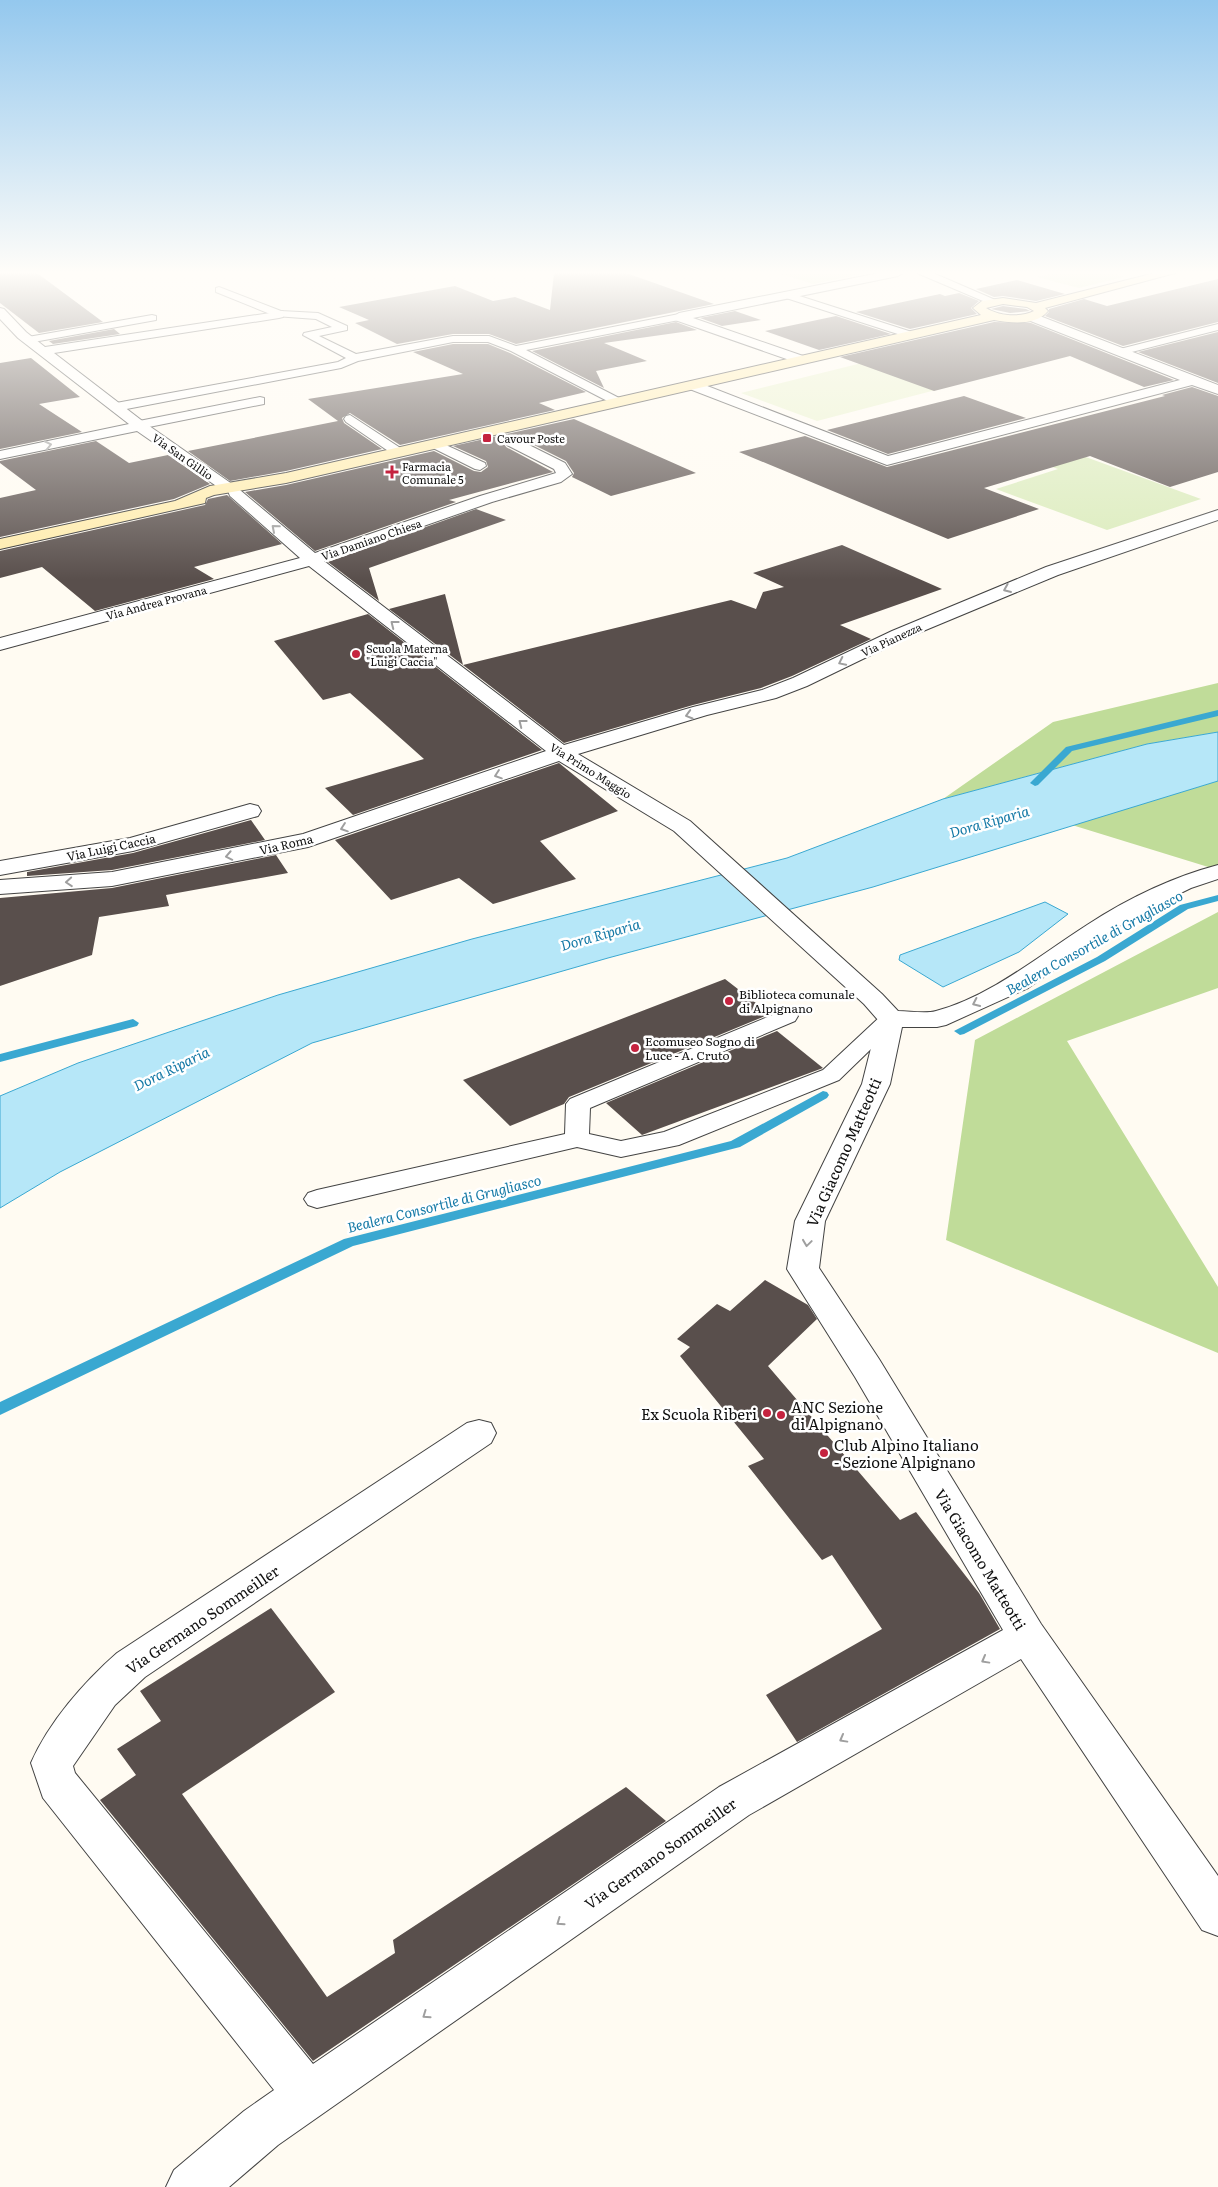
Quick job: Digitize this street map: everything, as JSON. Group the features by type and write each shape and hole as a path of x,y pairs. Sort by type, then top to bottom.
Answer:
{"main road":[{"path":"0,544 735,375"}],"street":[{"name":"Via San Gillio","path":"74,375 140,426 231,490"},
{"path":"1181,375 1218,390"},
{"path":"692,385 888,461 1194,380"},
{"path":"0,455 140,426"},
{"name":"Via Damiano Chiesa","path":"312,560 495,496 556,479 564,474 560,466 512,442"},
{"name":"Via Primo Maggio","path":"231,490 312,560 560,753 682,826 882,1009"},
{"name":"Via Pianezza","path":"560,753 785,688 898,635 1052,571 1218,516"},
{"name":"Via Andrea Provana","path":"0,644 312,560"},
{"name":"Via Roma","path":"0,887 112,879 308,840 560,753"},
{"name":"Via Luigi Caccia","path":"0,868 133,844 250,810"},
{"path":"882,1009 937,1018 959,1011 1018,983 1097,929 1138,905 1183,882 1218,872"},
{"name":"Via Giacomo Matteotti","path":"882,1009 876,1084 810,1221 803,1269 867,1368 1027,1636 1218,1914"},
{"name":"Via Germano Sommeiller","path":"309,2096 58,1784 51,1763 101,1692 131,1665 478,1433"},
{"name":"Via Germano Sommeiller","path":"190,2187 261,2128 734,1801 1027,1636"}],"lane":[{"path":"116,407 287,375"},
{"path":"565,375 617,402"},
{"path":"140,426 260,401"},
{"path":"350,419 398,452"},
{"path":"435,444 480,466"},
{"path":"318,1199 577,1139 621,1149 670,1139 831,1074 882,1009"},
{"path":"577,1139 578,1104 787,1016"}],"green space":[{"path":"813,375 919,375 951,386 817,421 741,393"},
{"path":"1039,440 1201,499 1107,530 996,489 1058,469 1003,450"},
{"path":"1218,683 1218,732 1147,744 943,799 1053,722"},
{"path":"1218,781 1218,870 1072,825"},
{"path":"1218,912 1218,988 1067,1041 1218,1287 1218,1353 946,1240 975,1040"}],"water":[{"name":"Dora Riparia","path":"1218,732 1218,781 873,887 608,958 312,1043 60,1172 0,1208 0,1096 78,1063 278,995 472,939 787,858 943,799 1147,744"},
{"path":"1045,902 1068,914 1019,952 943,987 899,960 900,955"}],"building":[{"path":"0,375 52,375 80,397 39,404 82,432 0,449"},
{"path":"456,375 553,375 586,392 539,403 555,410 400,445 350,413 342,418 344,423 382,449 286,471 230,481 188,451 338,421 308,399"},
{"path":"579,375 598,375 604,388"},
{"path":"890,375 996,375 934,391"},
{"path":"1115,375 1162,375 1174,380 1144,387"},
{"path":"1198,375 1218,375 1218,383"},
{"path":"1192,387 1218,396 1218,472 1170,487 1090,456 984,488 1039,509 948,539 739,452 805,436 887,467 1165,396 1162,395"},
{"path":"964,396 1026,418 888,454 827,430"},
{"path":"574,419 696,473 611,496 572,477 574,473 566,461 518,437 507,437 503,441 506,447 553,472 449,500 456,502 315,551 245,492 286,485 434,451 474,471 481,472 488,467 486,461 453,446"},
{"path":"96,441 129,463 168,455 210,484 174,499 0,537 0,498 36,490 0,463 0,461"},
{"path":"227,495 282,544 194,567 214,579 95,611 42,567 0,578 0,551 205,505 208,499"},
{"path":"476,509 506,520 369,568 379,601 328,562"},
{"path":"842,545 942,589 840,625 871,639 792,676 761,688 693,705 564,743 463,665 731,600 756,609 763,592 784,587 753,573"},
{"path":"445,594 463,665 389,609"},
{"path":"368,614 542,750 353,815 325,788 424,759 350,693 323,700 274,641"},
{"path":"559,763 618,811 540,841 576,879 493,904 459,878 391,900 335,840"},
{"path":"251,820 265,840 112,870 27,876 27,872 133,853"},
{"path":"276,855 288,873 166,895 169,906 99,917 92,955 0,986 0,898 112,888"},
{"path":"725,979 770,1014 569,1097 564,1104 510,1126 463,1080"},
{"path":"777,1031 823,1068 642,1135 606,1103"},
{"path":"765,1280 808,1305 817,1319 768,1366 900,1520 916,1512 979,1593 1000,1629 797,1742 766,1695 882,1629 832,1555 822,1560 748,1466 764,1459 680,1356 690,1347 677,1339 717,1304 730,1311"},
{"path":"271,1608 335,1692 182,1794 327,1997 395,1953 393,1940 626,1787 666,1821 313,2061 100,1800 136,1775 117,1749 161,1721 140,1691"}],"waterway":[{"path":"1035,783 1069,749 1218,713"},
{"name":"Bealera Consortile di Grugliasco","path":"960,1031 1101,959 1184,907 1218,898"},
{"path":"0,1058 133,1023"},
{"name":"Bealera Consortile di Grugliasco","path":"0,1409 349,1242 735,1144 823,1095"}],"place":[{"name":"Cavour Poste","path":"487,438"},
{"name":"Farmacia Comunale 5","path":"392,472"},
{"name":"Scuola Materna \"Luigi Caccia\"","path":"356,654"},
{"name":"Biblioteca comunale di Alpignano","path":"729,1001"},
{"name":"Ecomuseo Sogno di Luce - A. Cruto","path":"635,1048"},
{"name":"Ex Scuola Riberi","path":"767,1413"},
{"name":"ANC Sezione di Alpignano","path":"781,1415"},
{"name":"Club Alpino Italiano - Sezione Alpignano","path":"824,1453"}]}
